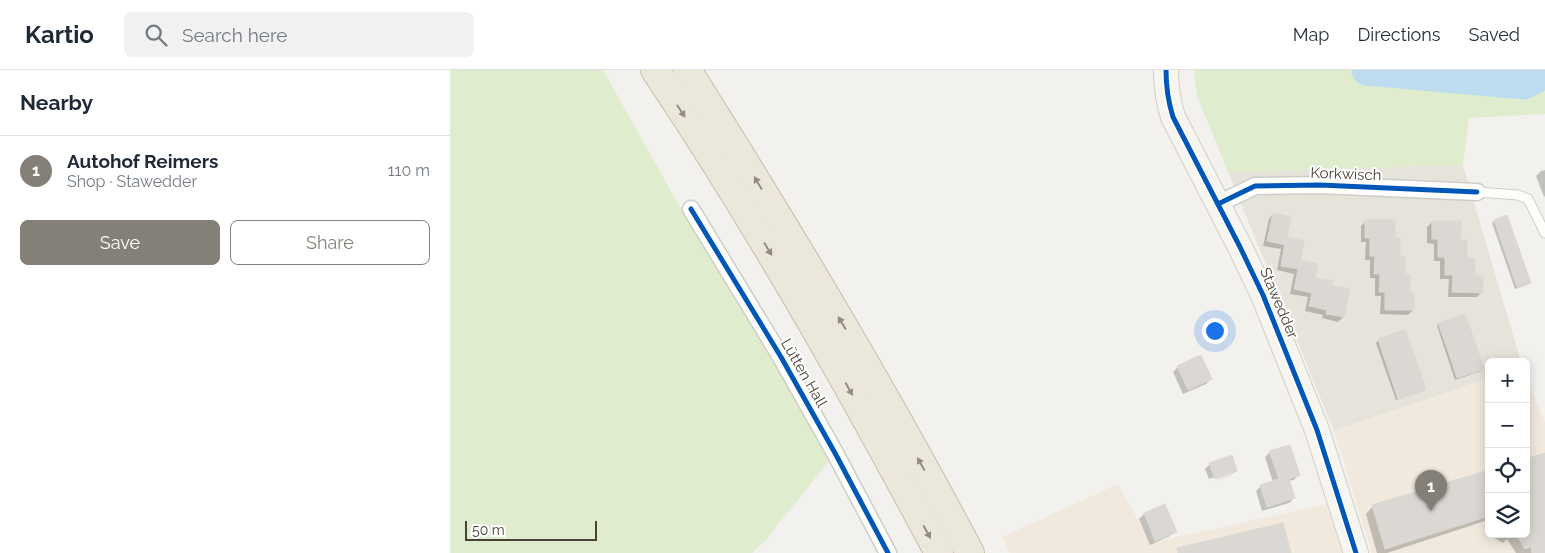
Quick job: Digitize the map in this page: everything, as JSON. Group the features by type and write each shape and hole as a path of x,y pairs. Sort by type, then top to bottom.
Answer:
{"highway":[{"path":"655,70 730,186 779,267 846,382 939,553"},
{"path":"687,70 751,171 868,366 970,553"}],"street":[{"name":"Stawedder","path":"1166,78 1168,100 1173,117 1264,295 1307,403 1356,553"},
{"name":"Korkwisch","path":"1218,204 1255,186 1320,185 1476,192"},
{"name":"Lütten Hall","path":"691,209 776,349 835,452 888,553"}],"lane":[{"path":"1476,192 1518,195 1528,199 1545,233"}],"shaded area":[{"path":"1463,165 1520,358 1485,358 1485,379 1334,431 1228,172"},
{"path":"1485,379 1485,538 1530,538 1530,386 1545,423 1545,553 1372,553 1334,431"},
{"path":"1118,484 1151,543 1326,504 1342,553 1010,553 1002,537"}],"green space":[{"path":"450,70 603,70 689,223 737,296 829,461 764,542 752,553 450,553"},
{"path":"1194,70 1458,70 1514,74 1522,70 1545,70 1545,114 1469,118 1463,165 1228,172 1197,96"}],"building":[{"path":"1273,213 1291,217 1285,245 1267,241"},
{"path":"1507,215 1531,283 1517,287 1494,220"},
{"path":"1365,220 1395,220 1395,238 1365,238"},
{"path":"1432,221 1461,221 1460,240 1432,239"},
{"path":"1286,237 1304,241 1299,269 1281,266"},
{"path":"1370,238 1400,238 1400,257 1370,256"},
{"path":"1438,239 1467,240 1467,258 1438,257"},
{"path":"1375,256 1405,257 1405,274 1374,274"},
{"path":"1445,257 1475,258 1475,275 1445,275"},
{"path":"1300,260 1318,264 1312,293 1294,289"},
{"path":"1380,274 1410,274 1410,292 1379,292"},
{"path":"1453,275 1483,276 1483,293 1452,292"},
{"path":"1315,278 1333,281 1327,310 1309,306"},
{"path":"1332,286 1350,289 1344,317 1326,314"},
{"path":"1385,292 1414,293 1414,310 1385,310"},
{"path":"1465,314 1475,342 1448,351 1438,323"},
{"path":"1405,330 1416,360 1388,369 1378,339"},
{"path":"1475,342 1484,369 1457,378 1448,351"},
{"path":"1201,355 1212,379 1188,390 1177,366"},
{"path":"1416,360 1426,390 1398,399 1388,369"},
{"path":"1290,445 1300,475 1289,479 1295,498 1267,507 1260,485 1279,479 1269,451"},
{"path":"1545,453 1545,553 1532,553 1531,547 1525,549 1518,538 1530,538 1530,458"},
{"path":"1232,455 1237,471 1215,479 1209,463"},
{"path":"1485,471 1485,517 1385,549 1372,505"},
{"path":"1165,504 1177,532 1155,541 1144,513"},
{"path":"1283,523 1291,553 1178,553 1177,548"}],"waterway":[{"path":"1367,70 1524,84 1545,73"}],"cycle path":[{"path":"1166,70 1166,82 1173,117 1263,295 1317,430 1356,553"},
{"path":"1218,204 1255,186 1320,185 1477,192"},
{"path":"691,209 781,357 888,553"}],"place":[{"name":"Autohof Reimers","path":"1431,511"}]}
